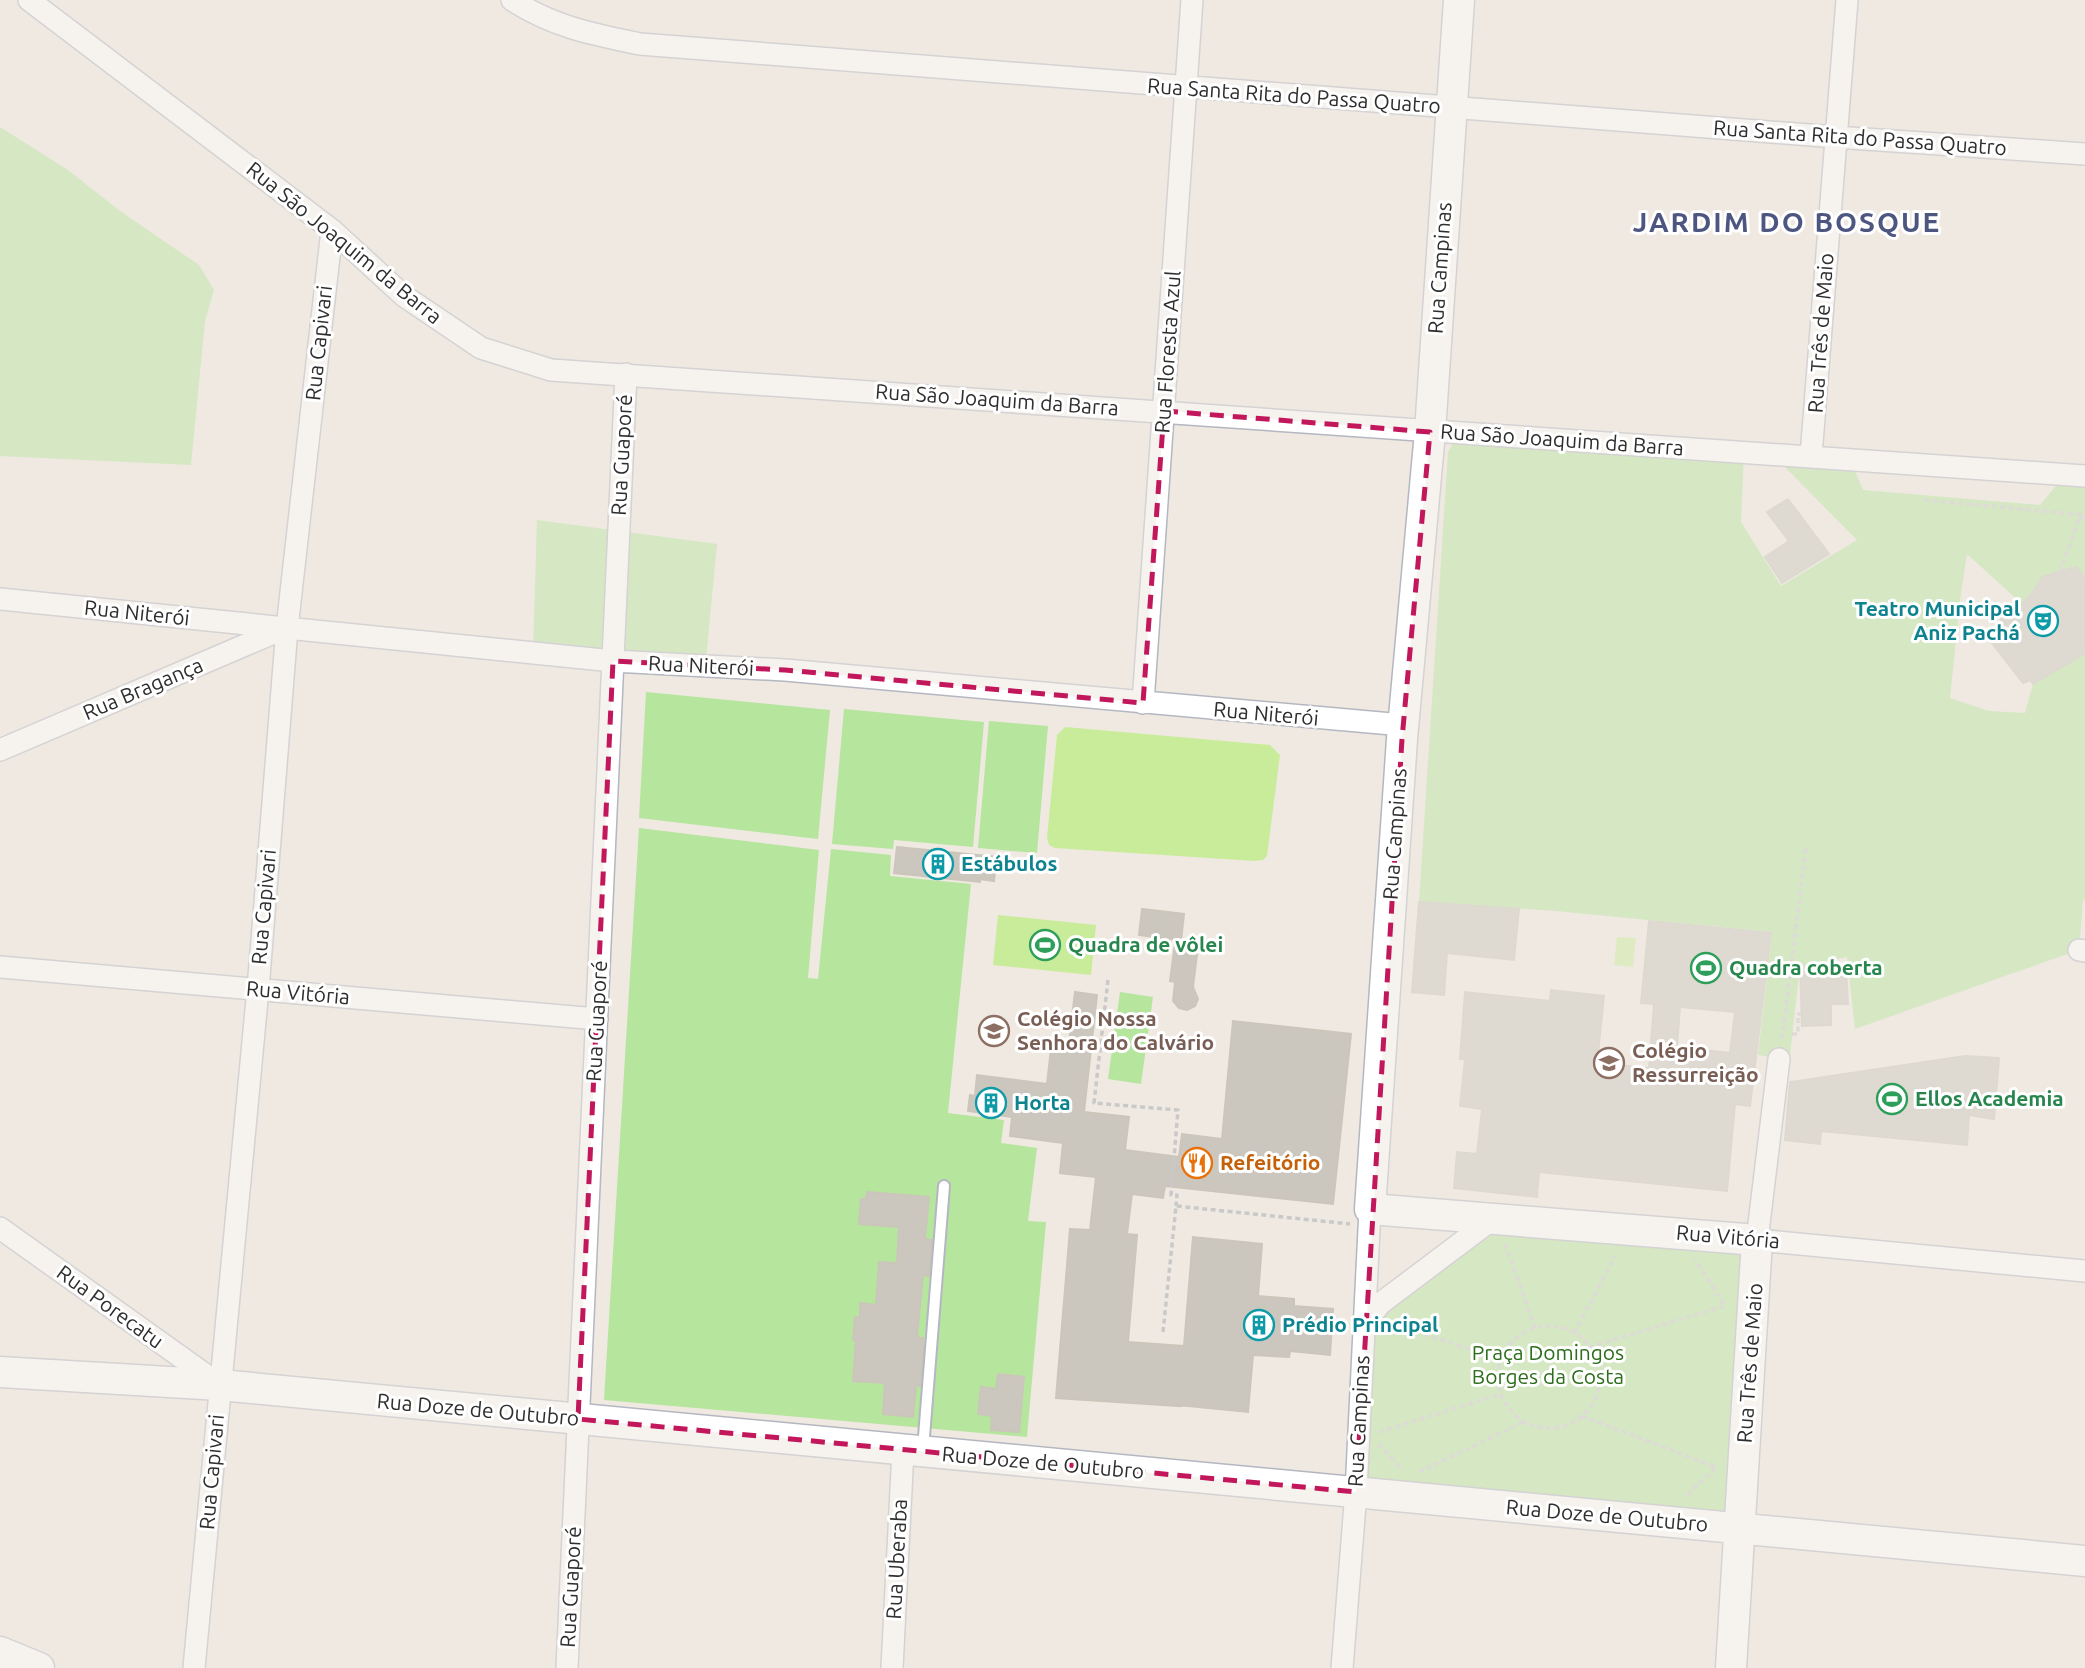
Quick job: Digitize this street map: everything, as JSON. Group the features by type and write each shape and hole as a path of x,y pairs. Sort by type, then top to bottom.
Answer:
{"main road":[{"name":"Rua Campinas","path":"1370,1218 1403,725 1430,432 1459,0"},
{"name":"Rua Vitória","path":"1370,1218 1757,1240"},
{"name":"Rua Três de Maio","path":"1731,1668 1757,1240"},
{"name":"Rua Doze de Outubro","path":"0,1372 220,1385 2085,1561"},
{"path":"0,1652 39,1668"}],"street":[{"name":"Rua São Joaquim da Barra","path":"29,0 332,230 404,296 481,348 551,370 2085,476"},
{"name":"Rua Santa Rita do Passa Quatro","path":"512,0 538,17 584,33 640,44 1451,108 2085,154"},
{"name":"Rua Floresta Azul","path":"1143,703 1192,0"},
{"name":"Rua Três de Maio","path":"1811,456 1847,0"},
{"name":"Rua Capivari","path":"194,1668 258,989 287,628 332,230"},
{"name":"Rua Guaporé","path":"567,1668 626,374"},
{"name":"Rua Niterói","path":"0,599 613,661 785,670 1403,725"},
{"name":"Rua Bragança","path":"0,750 287,628"},
{"name":"Rua Vitória","path":"0,967 597,1019"},
{"name":"Rua Três de Maio","path":"1757,1240 1779,1059"},
{"name":"Rua Campinas","path":"1342,1668 1356,1492 1370,1218"},
{"path":"1364,1324 1381,1303 1402,1286 1458,1247 1497,1226"},
{"name":"Rua Porecatu","path":"0,1228 220,1385"},
{"name":"Rua Vitória","path":"1757,1240 2085,1271"},
{"name":"Rua Uberaba","path":"892,1668 913,1451"}],"lane":[{"path":"913,1451 944,1186"}],"path":[{"path":"1924,500 2082,515"},
{"path":"2082,515 2085,522"},
{"path":"2060,572 2082,515"},
{"path":"1779,1059 1806,847"},
{"path":"1108,980 1094,1103 1178,1110 1171,1195 1177,1195 1163,1332"},
{"path":"1792,1034 1798,1034 1798,1014 1801,1014"},
{"path":"1176,1206 1370,1218"},
{"path":"1497,1226 1535,1328"},
{"path":"1589,1347 1725,1306 1689,1250"},
{"path":"1574,1333 1616,1255"},
{"path":"1392,1324 1501,1359"},
{"path":"1555,1326 1574,1333 1589,1347 1597,1360 1598,1390 1592,1404 1582,1416 1560,1427 1548,1429 1524,1422 1506,1405 1501,1394 1498,1375 1501,1359 1514,1339 1535,1328 1555,1326"},
{"path":"1371,1434 1501,1394"},
{"path":"1582,1416 1716,1467 1684,1499"},
{"path":"1378,1443 1408,1477 1524,1422"}],"highlighted area":[{"path":"1164,411 1430,432 1402,739 1356,1492 578,1419 613,661 785,670 1143,703"}],"green space":[{"path":"0,127 68,170 120,211 199,265 214,290 205,321 191,465 0,456"},
{"path":"1456,438 1744,452 1741,522 1781,586 1857,540 1772,454 1850,459 1863,490 2040,505 2065,475 2085,476 2085,578 2074,565 2069,584 2060,572 2043,577 2022,604 1967,554 1950,698 1989,711 2025,713 2033,684 2085,653 2085,900 2079,950 1855,1029 1847,957 1800,966 1790,1055 1785,1059 1758,1055 1772,932 1556,911 1419,902 1448,452"},
{"path":"537,520 717,544 705,670 533,653"},
{"path":"646,692 830,710 818,839 639,818"},
{"path":"844,709 984,722 973,847 894,840 893,849 832,844"},
{"path":"989,721 1048,726 1037,853 978,848"},
{"path":"1065,727 1270,745 1280,755 1267,856 1263,860 1255,861 1055,848 1049,845 1047,838 1057,735"},
{"path":"639,828 819,850 808,978 818,979 831,849 891,855 890,876 971,884 948,1113 1004,1120 1001,1143 1037,1148 1028,1221 1046,1222 1027,1437 604,1400"},
{"name":"Quadra de vôlei","path":"998,915 1096,925 1091,975 993,965"},
{"path":"1617,937 1636,938 1633,967 1614,965"},
{"path":"1120,992 1153,997 1141,1084 1108,1079"},
{"name":"Praça Domingos Borges da Costa","path":"1498,1226 1745,1249 1734,1514 1365,1485 1373,1322"}],"building":[{"path":"1788,499 1829,554 1782,583 1765,557 1789,541 1767,512"},
{"name":"Teatro Municipal Aniz Pachá","path":"2076,567 2085,578 2085,653 2033,684 2030,680 2023,683 1988,638 1995,627 2002,628 2000,615 2022,604 2042,577"},
{"name":"Estábulos","path":"897,847 997,857 994,881 980,879 980,882 894,873"},
{"path":"1419,902 1519,909 1514,960 1447,953 1444,995 1412,992"},
{"path":"1142,909 1184,914 1181,941 1139,935"},
{"name":"Colégio Ressurreição","path":"1649,921 1771,933 1750,1106 1735,1104 1727,1191 1539,1172 1537,1197 1454,1188 1457,1152 1477,1154 1482,1109 1460,1106 1465,1059 1460,1059 1465,992 1550,1001 1551,990 1604,996 1597,1063 1649,1068 1654,1004 1641,1003","holes":["1680,1007 1735,1012 1730,1053 1677,1047"]},
{"path":"1175,943 1198,946 1193,987 1198,999 1195,1006 1187,1010 1179,1008 1173,1001 1175,982 1170,981"},
{"path":"1800,966 1846,968 1848,1004 1831,1004 1831,1025 1802,1026"},
{"path":"1075,992 1097,995 1084,1112 1129,1117 1125,1150 1179,1157 1182,1134 1222,1139 1233,1021 1351,1034 1333,1204 1165,1186 1163,1198 1132,1194 1127,1234 1137,1235 1128,1342 1184,1346 1193,1237 1262,1244 1258,1296 1294,1299 1294,1306 1333,1309 1330,1355 1290,1351 1289,1357 1253,1355 1248,1412 1056,1398 1070,1229 1090,1230 1096,1177 1060,1173 1063,1143 1010,1136 1012,1117 968,1111 970,1095 975,1096 977,1075 1047,1084 1051,1049 1068,1051"},
{"name":"Ellos Academia","path":"1965,1056 1999,1058 1994,1119 1969,1115 1967,1145 1821,1131 1820,1144 1785,1140 1790,1082"},
{"path":"867,1192 929,1197 925,1239 932,1240 929,1276 923,1275 917,1337 923,1338 923,1354 913,1417 883,1414 885,1383 853,1381 855,1317 860,1318 860,1303 876,1305 879,1262 897,1263 899,1227 859,1224 861,1199 866,1199"},
{"path":"998,1374 1024,1377 1019,1432 991,1430 992,1416 978,1414 981,1387 996,1389"}],"place":[{"name":"Teatro Municipal Aniz Pachá","path":"2043,621"},
{"name":"Estábulos","path":"938,864"},
{"name":"Quadra de vôlei","path":"1045,945"},
{"name":"Quadra coberta","path":"1706,968"},
{"name":"Colégio Nossa Senhora do Calvário","path":"994,1031"},
{"name":"Colégio Ressurreição","path":"1609,1063"},
{"name":"Ellos Academia","path":"1892,1099"},
{"name":"Horta","path":"991,1103"},
{"name":"Refeitório","path":"1197,1163"},
{"name":"Prédio Principal","path":"1259,1325"}],"district":[{"name":"JARDIM DO BOSQUE","path":"1787,222"}]}
